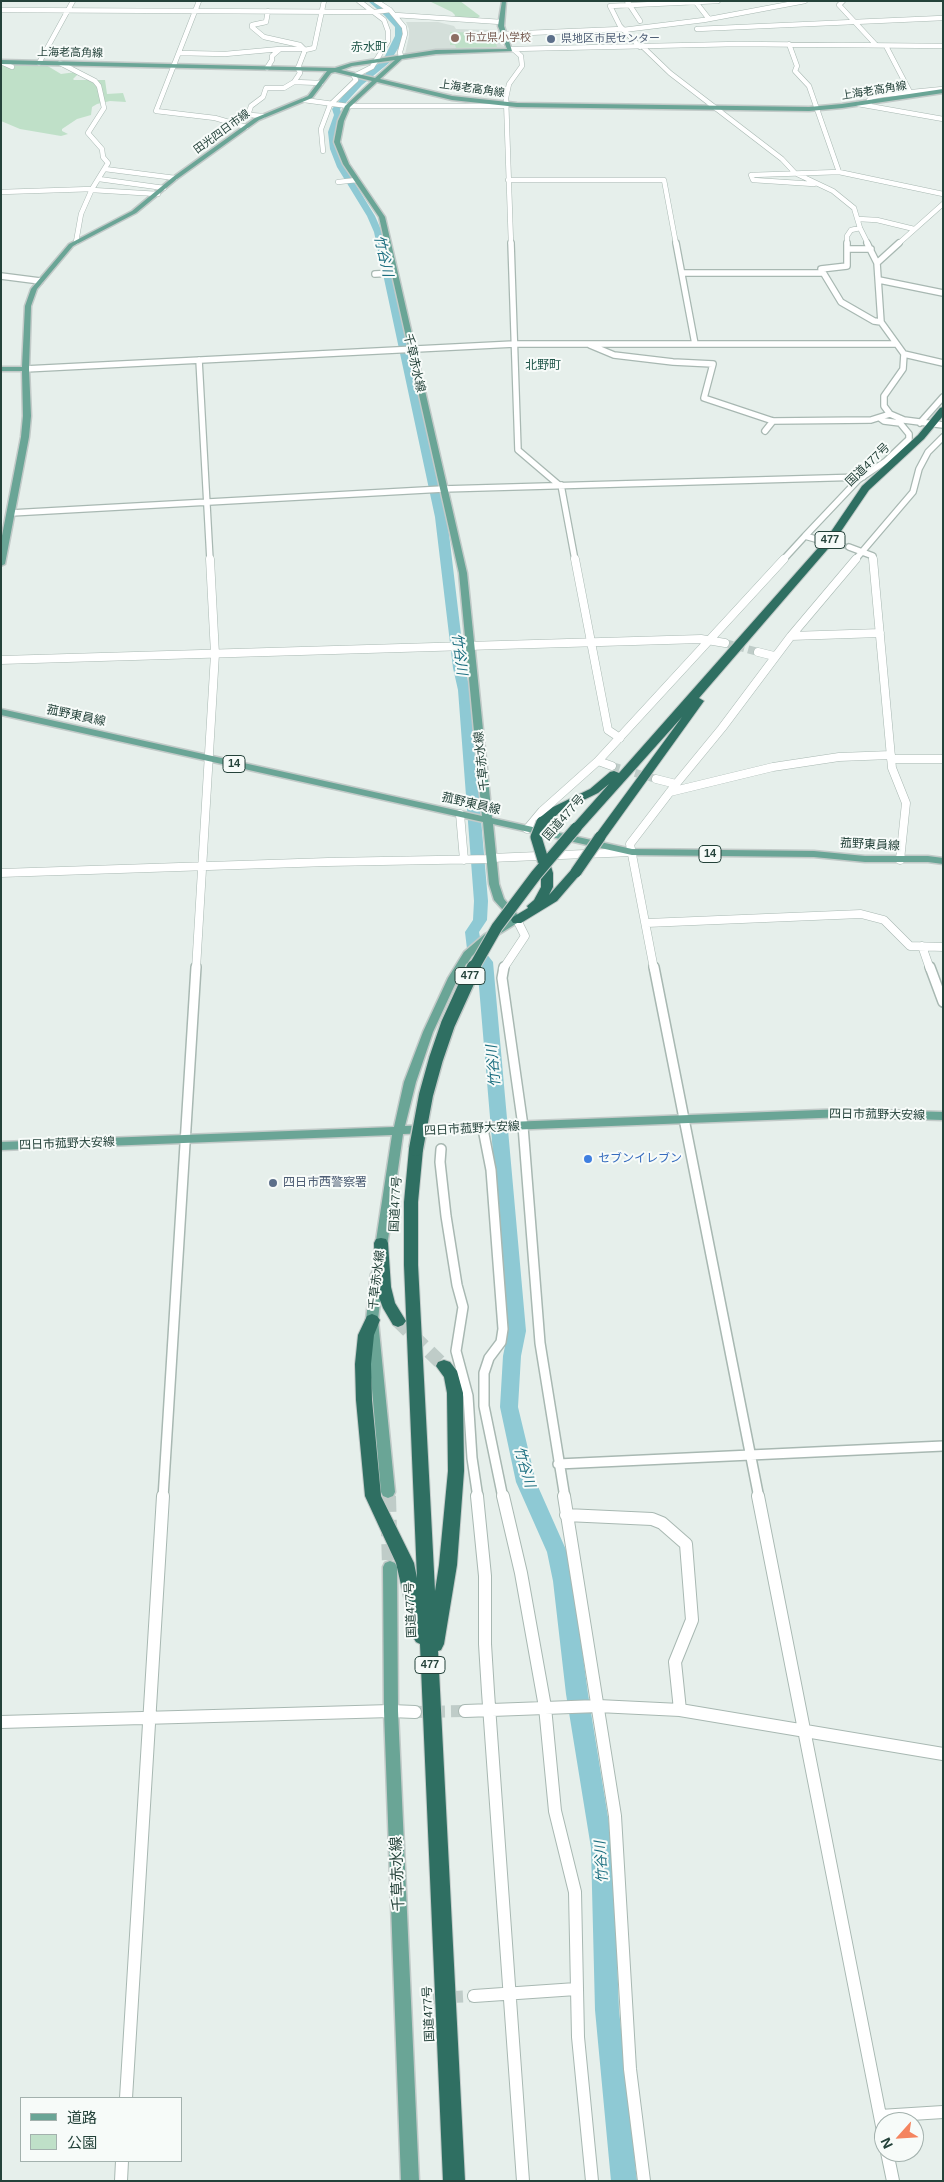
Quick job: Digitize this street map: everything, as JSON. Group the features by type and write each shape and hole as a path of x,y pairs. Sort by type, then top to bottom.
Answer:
{"highway":[{"name":"国道477号","path":"454,2181 411,1265 411,1202 416,1148 426,1095 448,1024 471,973 497,927 536,875 830,541 865,488 921,437 938,425 943,410"},
{"path":"518,920 539,902 547,887 547,873 536,837 542,822 551,813 586,795 607,781 650,735 717,671"},
{"path":"518,920 553,898 576,872 694,710 717,671"},
{"path":"381,1243 383,1287 388,1304 398,1321"},
{"path":"372,1320 366,1335 363,1364 364,1400 373,1496 404,1563 431,1672"},
{"path":"431,1672 448,1565 456,1471 455,1393 451,1375 444,1366"}],"main road":[{"path":"335,70 379,60 442,51 511,49 503,34 501,22 504,1"},
{"name":"千草赤水線","path":"388,1492 372,1320 381,1243 398,1132 410,1082 428,1032 453,978 468,954 478,944 518,920 504,906 496,893 489,858 463,573 392,273 382,217 346,164 338,142 341,120 347,106 400,57"},
{"name":"上海老高角線","path":"1,62 335,70 452,98 506,105 817,108 858,104 911,93 943,90"},
{"name":"田光四日市線","path":"25,369 28,306 34,290 76,242 125,218 246,126 263,116 310,97 329,72 335,70"},
{"path":"1,370 25,369 27,416 25,437 1,564"},
{"name":"菰野東員線","path":"1,712 632,852 814,854 943,861"},
{"name":"四日市菰野大安線","path":"1,1146 482,1129 845,1113 943,1116"},
{"name":"千草赤水線","path":"390,1567 391,1711 410,2181"}],"street":[{"path":"39,63 73,1"},
{"path":"199,1 156,111 216,118 246,126"},
{"path":"179,53 225,54 231,52 280,49 305,50 314,48 324,1"},
{"path":"322,151 321,129 330,105 356,80 354,76 368,70 379,60 388,41 388,32 384,20 359,1"},
{"path":"376,1 395,15 404,27 405,34 400,57"},
{"path":"718,1 629,3 610,6 623,29 670,73 782,159 795,173 833,191 854,208 860,228 877,263 881,322 904,354 943,363"},
{"path":"767,1 775,7"},
{"path":"503,34 623,29 681,23 805,1"},
{"path":"843,1 839,5 876,45"},
{"path":"695,2 709,19"},
{"path":"629,3 640,21"},
{"path":"1,10 322,12 375,12 389,10"},
{"path":"268,11 266,22 251,25 260,35 300,45 305,50"},
{"path":"395,15 501,22"},
{"path":"697,30 943,18"},
{"path":"681,23 692,25 709,45"},
{"path":"278,40 280,49"},
{"path":"789,44 797,66 795,71 809,86 840,172"},
{"path":"511,49 789,44 943,46"},
{"path":"886,46 911,93"},
{"path":"267,68 272,60 272,56 280,49"},
{"path":"511,49 521,56 522,66 509,84 506,105 518,450 560,485 608,730 620,738"},
{"path":"263,116 250,115 251,106 263,97 266,88 284,88 294,82 300,73 298,68 305,50"},
{"path":"1,62 12,67"},
{"path":"60,63 86,75 98,84 104,109 88,133 104,152 103,158 108,161 92,189 81,214 76,242"},
{"path":"294,82 321,83"},
{"path":"304,100 347,106 506,105"},
{"path":"858,104 943,119"},
{"path":"105,169 176,178"},
{"path":"817,183 789,184 752,180 751,175 840,172 879,182 943,194"},
{"path":"99,179 164,188"},
{"path":"338,182 357,180"},
{"path":"508,180 664,180 695,344"},
{"path":"1,192 92,189 158,194"},
{"path":"877,263 943,204"},
{"path":"858,220 877,220 914,229"},
{"path":"860,228 851,230 847,236 847,266 821,269 841,302 874,321 881,322"},
{"path":"847,250 871,249"},
{"path":"376,274 392,273"},
{"path":"682,274 823,273"},
{"path":"1,276 40,281"},
{"path":"879,280 943,293"},
{"path":"25,369 514,344 896,344"},
{"path":"589,344 614,355 672,362 713,364 704,398 773,421 860,421 880,418 890,414"},
{"path":"904,354 903,369 884,396 884,406 890,414 920,423 938,425"},
{"path":"126,2097 202,866 207,758 215,654 199,360"},
{"path":"920,423 943,397"},
{"path":"527,829 542,811 598,761 620,738 846,491 886,461 909,439 907,430 900,423 884,421 880,418"},
{"path":"765,431 773,421"},
{"path":"879,2112 630,844 722,728 790,636 913,492 919,469 928,452 943,437"},
{"path":"11,513 443,488 863,477"},
{"path":"805,536 819,540"},
{"path":"849,547 862,550 873,556 892,768 906,803 900,860"},
{"path":"790,636 880,633"},
{"path":"1,660 711,639 725,643"},
{"path":"758,652 774,656"},
{"path":"670,792 729,779 743,773 839,756 943,759"},
{"path":"598,761 612,766"},
{"path":"656,779 676,784"},
{"path":"463,815 468,859"},
{"path":"1,873 468,859 632,852"},
{"path":"647,923 861,914 884,920 910,946 943,947"},
{"path":"518,920 525,936 505,965 502,978 540,1343 594,1706 618,1845 630,2069 644,2181"},
{"path":"922,946 943,1002"},
{"path":"482,1129 491,1170 503,1329 501,1342 489,1358 484,1373 484,1406 521,1573 547,1707 556,1811 575,1892 576,1989 580,2061 592,2181"},
{"path":"441,1149 440,1162 446,1216 457,1285 463,1307 456,1352 468,1389 472,1458 480,1507 486,1592 485,1644 489,1710 523,2181"},
{"path":"558,1464 943,1446"},
{"path":"566,1515 652,1519 662,1523 686,1544 692,1620 674,1662 680,1710"},
{"path":"465,1711 594,1706 680,1710 943,1754"},
{"path":"1,1722 391,1711 415,1712"},
{"path":"474,1996 576,1989"},
{"path":"924,2113 943,2112"},
{"path":"120,2181 122,2162"},
{"path":"889,2162 893,2181"}],"shaded area":[{"name":"市立県小学校","path":"406,22 438,22 454,26 456,29 498,30 502,41 500,42 501,45 505,48 452,49 405,54 409,36"}],"green space":[{"path":"429,1 460,1 480,16 476,20 454,18 455,15 452,12"},
{"path":"450,32 493,33 497,47 456,48 455,45 450,45"},
{"path":"1,64 46,65 61,74 76,72 78,74 74,80 105,80 107,94 123,93 126,102 110,101 97,104 92,107 91,115 77,119 62,129 62,131 68,134 61,136 20,129 1,121"}],"waterway":[{"name":"竹谷川","path":"371,1 388,14 399,27 399,36 395,47 386,61 359,83 336,109 338,115 332,132 334,149 341,167 371,216 378,232 441,517 459,668 464,690 481,901 480,920 472,932 475,949 485,962 517,1331 512,1356 509,1407 526,1482 557,1552 563,1581 577,1694 602,1848 607,2010 624,2181"}],"tunnel":[{"path":"819,540 849,547"},
{"path":"725,643 758,652"},
{"path":"612,766 656,779"},
{"path":"398,1321 444,1366"},
{"path":"388,1496 390,1567"},
{"path":"415,1712 465,1711"},
{"path":"433,1998 474,1996"}],"place":[{"name":"市立県小学校","path":"455,38"},
{"name":"県地区市民センター","path":"551,39"},
{"name":"セブンイレブン","path":"588,1159"},
{"name":"四日市西警察署","path":"273,1183"}],"district":[{"name":"赤水町","path":"369,48"},
{"name":"北野町","path":"543,366"}]}
